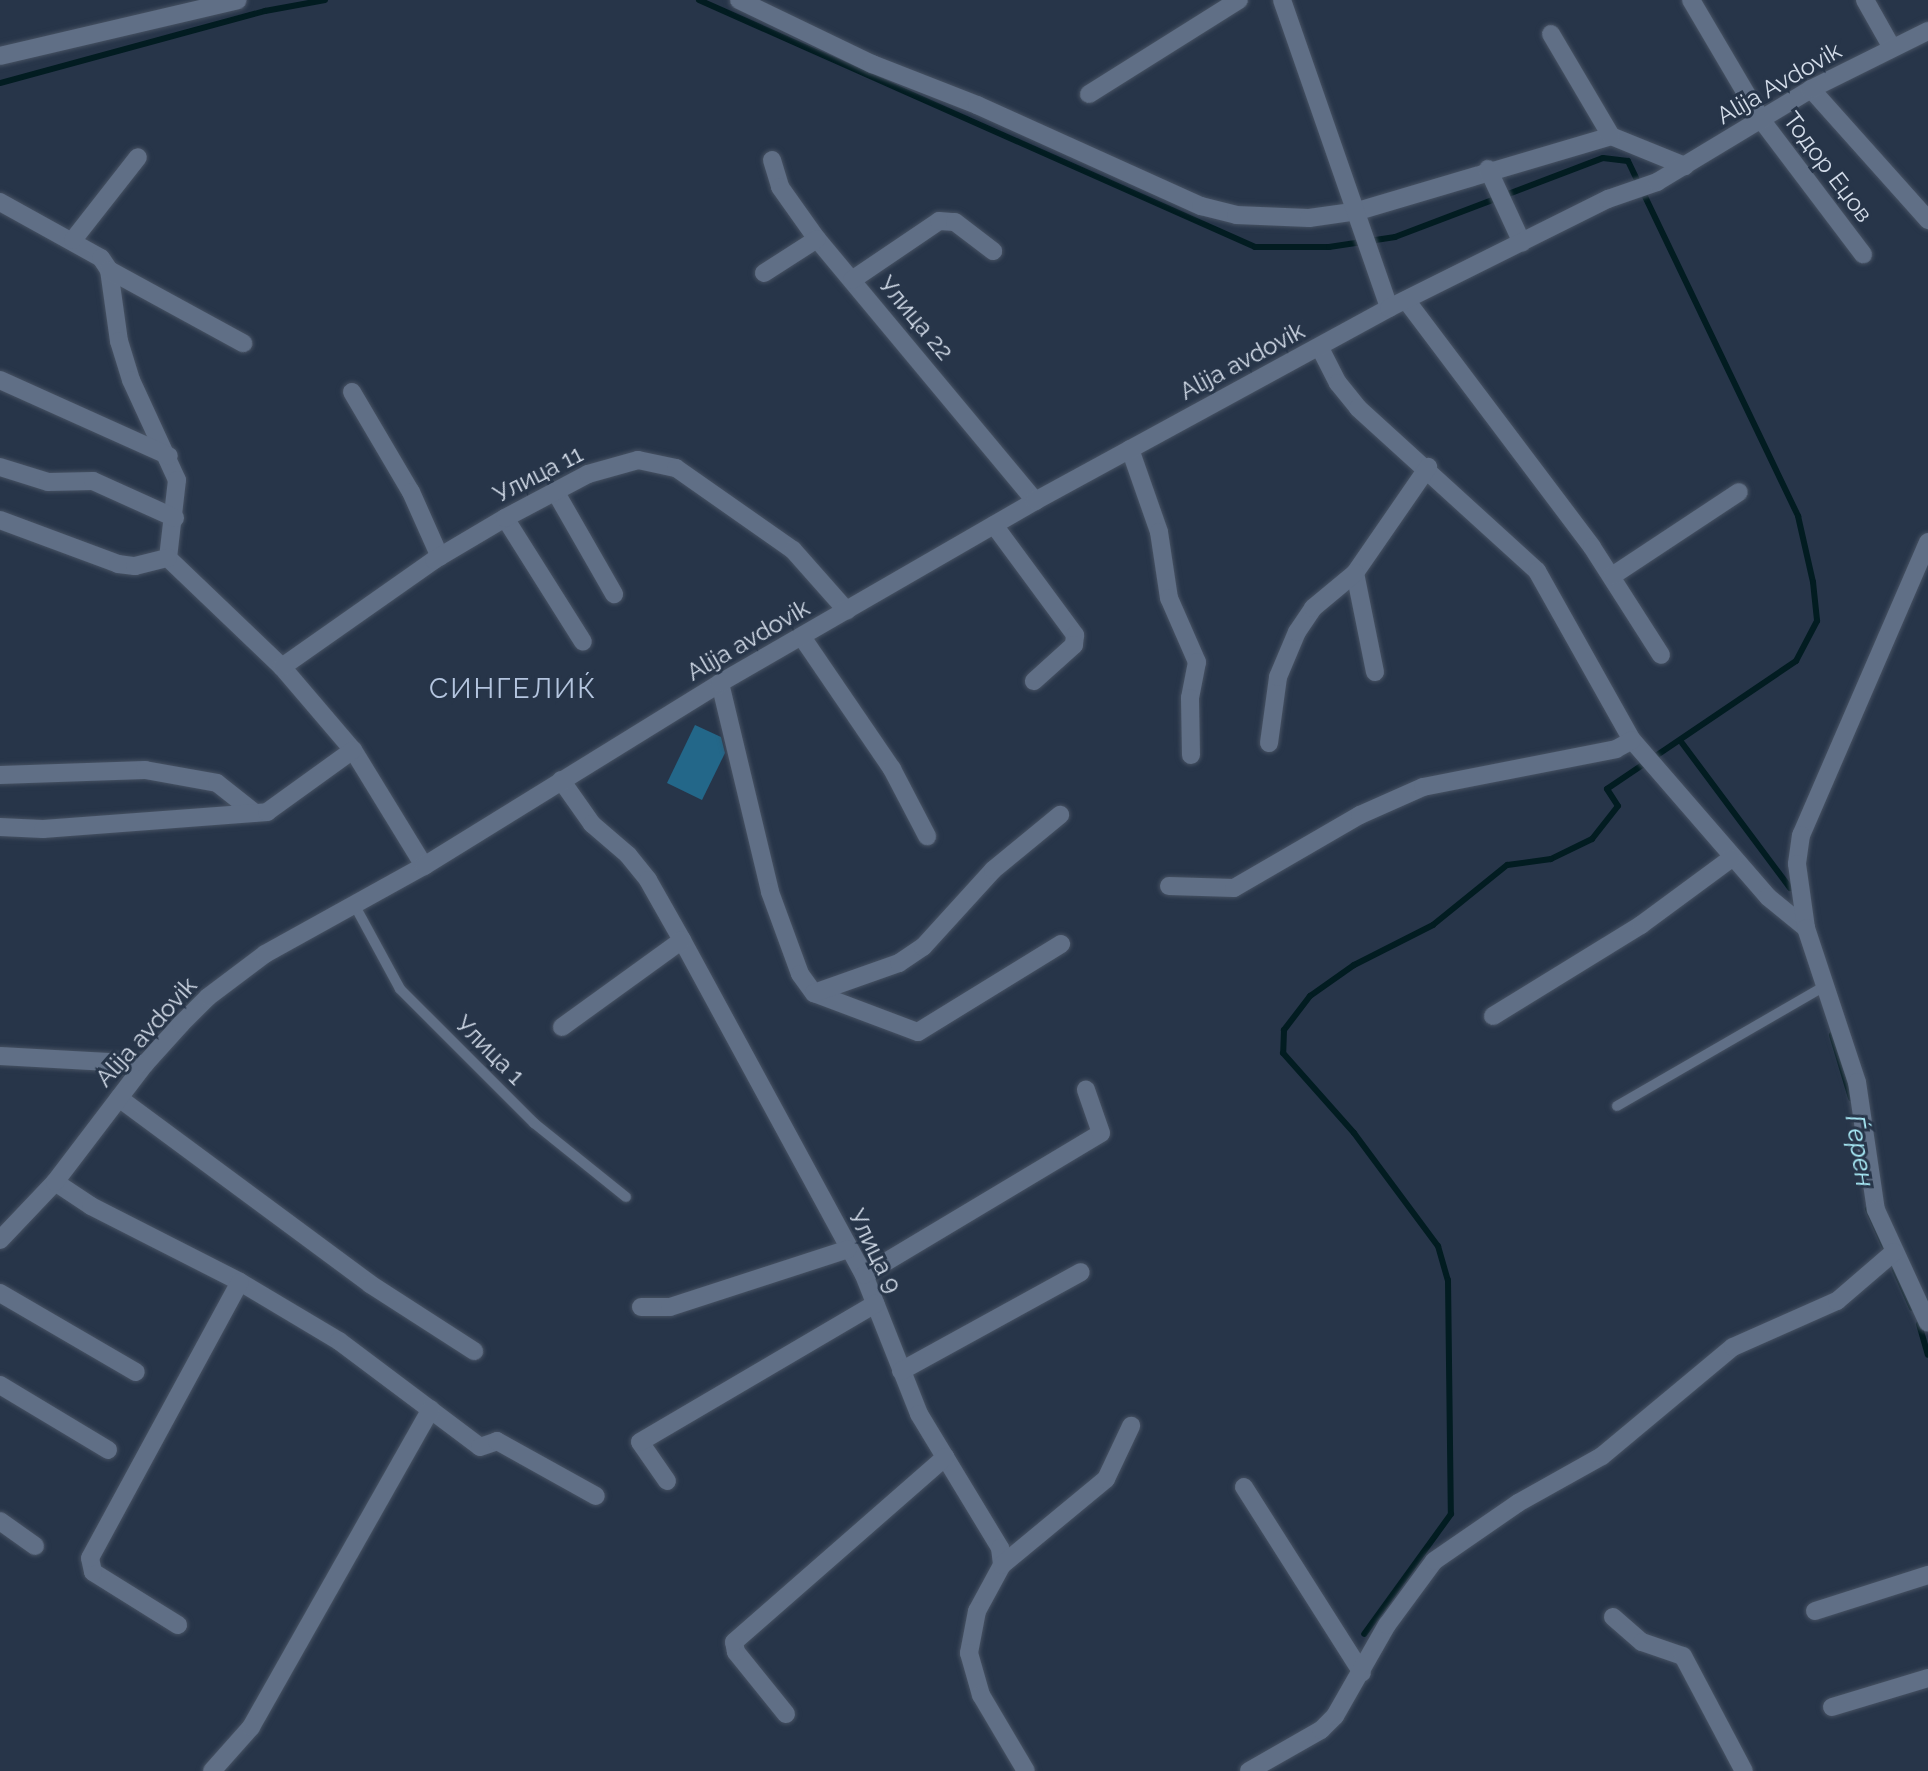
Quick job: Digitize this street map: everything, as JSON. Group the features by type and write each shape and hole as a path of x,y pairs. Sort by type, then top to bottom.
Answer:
{"street":[{"path":"0,56 238,0"},
{"path":"739,0 872,64 977,105 1201,206 1236,215 1277,218 1358,211 1491,174 1611,136 1642,145 1685,166"},
{"path":"1089,94 1239,0"},
{"path":"1282,0 1358,211 1389,308"},
{"name":"Тодор Еџов","path":"1691,0 1763,121 1863,254"},
{"path":"1865,0 1892,48"},
{"name":"Alija Avdovik","path":"1608,199 1657,182 1763,121 1811,89 1928,31"},
{"path":"1551,34 1611,136"},
{"path":"1811,89 1928,220"},
{"path":"73,240 138,157"},
{"name":"Улица 22","path":"772,160 779,187 817,239 1035,501"},
{"path":"1491,174 1522,243"},
{"name":"Alija avdovik","path":"0,1240 55,1182 145,1064 208,997 255,961 424,866 720,683 1035,501 1389,308 1608,199"},
{"path":"0,202 102,258 109,270 119,341 131,380 169,456 177,480 175,518 168,558"},
{"path":"852,280 939,221 955,222 993,251"},
{"path":"764,273 817,239"},
{"path":"109,270 243,342"},
{"path":"1406,300 1612,576 1661,655"},
{"path":"1320,348 1347,396 1428,467 1537,570 1637,747 1669,787 1768,897 1806,928"},
{"path":"0,380 169,456"},
{"path":"352,392 411,492 440,557"},
{"path":"1130,449 1159,532 1169,598 1197,662 1190,698 1191,755"},
{"name":"Улица 11","path":"282,667 440,557 505,518 587,474 638,460 676,468 793,550 847,611"},
{"path":"0,467 48,482 93,481 175,518"},
{"path":"1269,743 1278,677 1297,632 1313,608 1355,573 1428,467"},
{"path":"555,491 614,594"},
{"path":"1612,576 1739,492"},
{"path":"505,518 583,642"},
{"path":"0,520 118,564 135,566 168,558"},
{"path":"994,525 1075,635 1074,645 1034,681"},
{"path":"1926,1314 1876,1210 1857,1082 1806,928 1799,892 1801,835 1928,542"},
{"path":"168,558 282,667 353,750 424,866"},
{"path":"1355,573 1375,672"},
{"path":"802,637 892,769 928,835"},
{"path":"720,683 770,892 800,974 814,993 918,1032 1060,944"},
{"path":"1169,886 1234,888 1360,815 1423,787 1637,747"},
{"path":"0,827 43,829 267,813 353,750"},
{"path":"0,775 145,770 217,783 255,813"},
{"name":"Улица 9","path":"561,780 592,824 628,855 648,880 682,940 864,1275 919,1414 1000,1548 1002,1564"},
{"path":"814,993 899,963 923,947 993,870 1060,815"},
{"path":"1493,1016 1641,925 1732,858"},
{"path":"562,1027 682,940"},
{"path":"0,1056 145,1064"},
{"path":"864,1275 1101,1133 1086,1090"},
{"path":"119,1098 370,1284 474,1352"},
{"path":"55,1182 91,1206 240,1282 339,1341 480,1447 497,1441 596,1496"},
{"path":"641,1307 670,1307 848,1249"},
{"path":"1249,1771 1321,1730 1362,1673 1387,1625 1434,1561 1518,1503 1602,1455 1732,1347 1837,1301 1895,1252"},
{"path":"901,1371 1081,1272"},
{"path":"178,1625 93,1572 90,1558 240,1282"},
{"path":"0,1293 136,1373"},
{"path":"667,1481 640,1442 875,1304"},
{"path":"0,1385 108,1450"},
{"path":"212,1771 251,1727 431,1409"},
{"path":"1026,1771 981,1695 969,1653 977,1611 1002,1564 1106,1479 1131,1426"},
{"path":"786,1714 736,1652 734,1642 944,1457"},
{"path":"1244,1487 1362,1673"},
{"path":"0,1521 35,1546"},
{"path":"1815,1611 1928,1575"},
{"path":"1613,1617 1642,1642 1683,1656 1744,1771"},
{"path":"1832,1707 1928,1678"}],"lane":[{"name":"Улица 1","path":"355,906 400,989 534,1123 626,1196"},
{"path":"1617,1106 1825,986"}],"building":[{"path":"695,725 721,737 725,753 702,800 667,783"}],"waterway":[{"path":"0,83 265,11 325,0"},
{"path":"699,0 1255,247 1329,247 1395,237 1603,158 1628,161 1798,516 1813,582 1817,621 1796,661 1607,789 1618,806 1592,839 1551,859 1507,865 1433,925 1354,965 1310,996 1284,1030 1283,1053 1354,1133 1438,1246 1448,1280 1451,1514 1364,1634"},
{"path":"1682,743 1790,888"},
{"name":"Ѓерен","path":"1832,1035 1851,1098"},
{"name":"Ѓерен","path":"1868,1209 1912,1308"},
{"name":"Ѓерен","path":"1919,1324 1928,1355"}],"district":[{"name":"СИНГЕЛИЌ","path":"513,689"}]}
